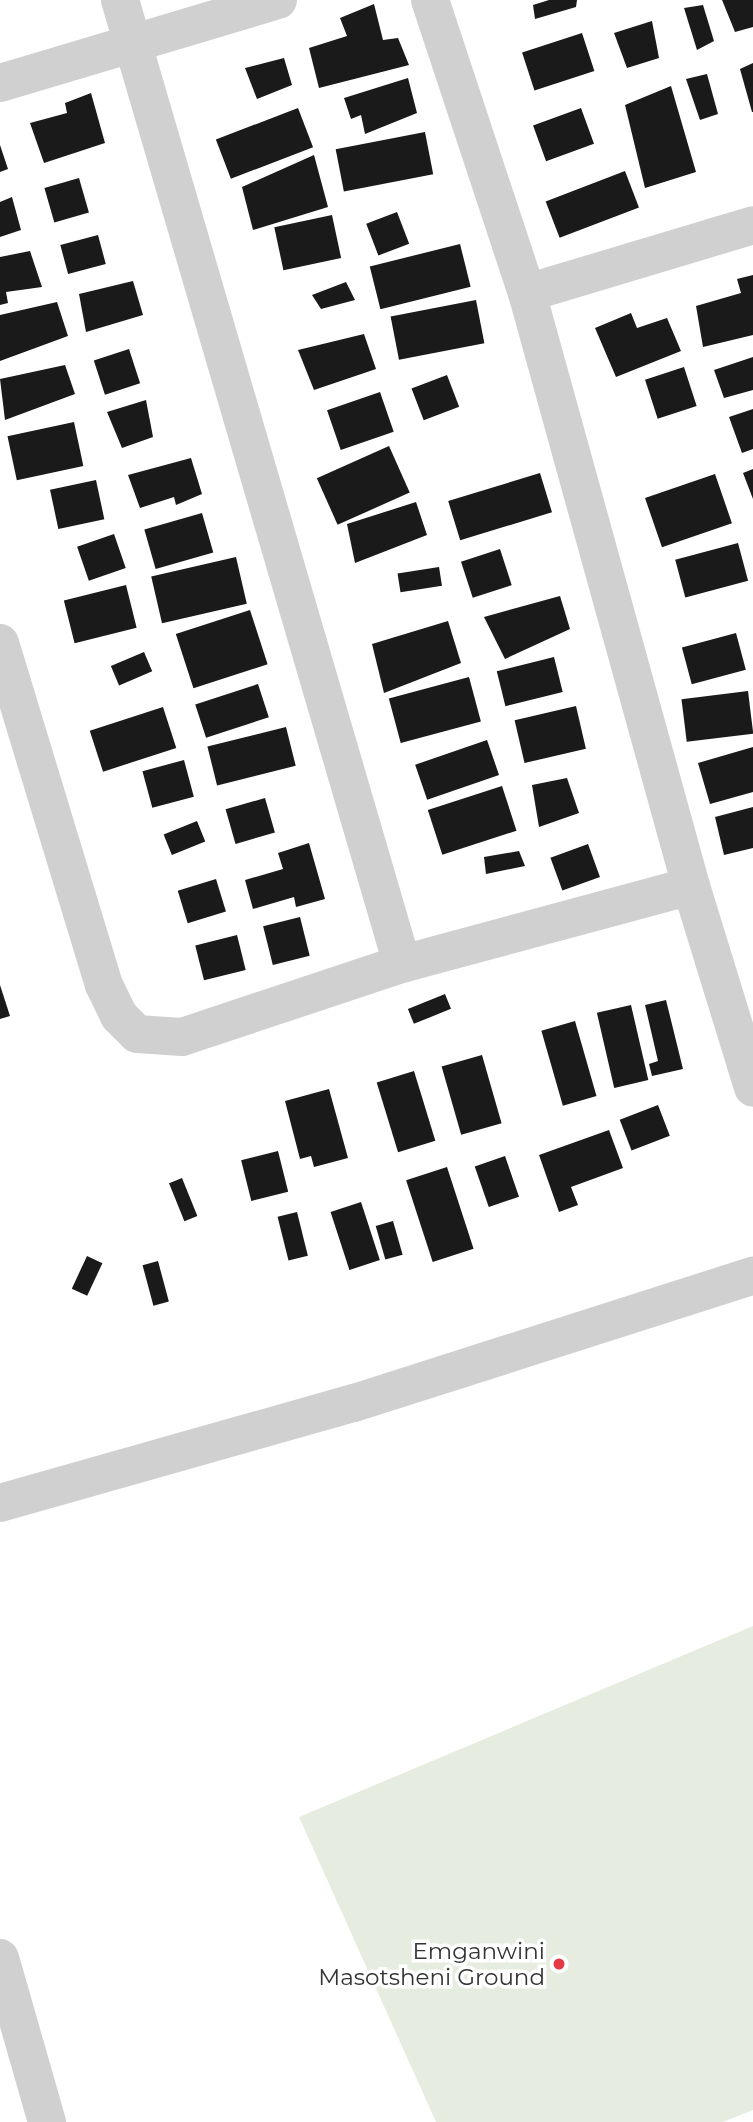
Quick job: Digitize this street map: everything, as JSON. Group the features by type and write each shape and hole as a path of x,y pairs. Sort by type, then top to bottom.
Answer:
{"street":[{"path":"120,0 402,964"},
{"path":"0,83 278,0"},
{"path":"430,0 527,293 691,886 753,1088"},
{"path":"527,293 753,225"},
{"path":"0,643 104,985 119,1016 137,1034 182,1037 402,964 691,886"},
{"path":"0,1503 354,1402 753,1276"},
{"path":"0,1958 47,2122"}],"shaded area":[{"name":"Emganwini Masotsheni Ground","path":"753,1626 753,2110 723,2122 436,2122 299,1817"}],"building":[{"path":"549,0 577,0 576,7 535,19 533,5"},
{"path":"722,0 753,0 753,27 735,32"},
{"path":"374,4 383,40 398,38 409,65 319,88 309,48 347,36 340,18"},
{"path":"703,5 714,41 697,50 684,8"},
{"path":"652,21 659,58 627,68 614,33"},
{"path":"582,33 594,71 534,91 522,52"},
{"path":"284,58 292,85 257,99 245,68"},
{"path":"753,63 753,112 752,112 740,69"},
{"path":"707,74 718,114 700,120 686,79"},
{"path":"408,78 417,113 365,134 361,115 351,119 344,98"},
{"path":"671,86 696,172 645,188 625,105"},
{"path":"91,93 105,143 44,163 30,123 67,113 65,103"},
{"path":"298,108 313,147 231,179 216,140"},
{"path":"581,108 594,144 546,161 533,125"},
{"path":"425,132 433,174 344,192 336,149"},
{"path":"0,145 8,169 0,172"},
{"path":"314,155 328,207 253,230 242,187"},
{"path":"625,171 639,207 560,238 546,201"},
{"path":"79,178 89,213 54,223 44,188"},
{"path":"12,197 21,230 0,237 0,202"},
{"path":"397,212 409,244 378,256 366,224"},
{"path":"332,215 341,258 283,270 274,227"},
{"path":"98,235 106,264 68,274 60,245"},
{"path":"460,244 471,287 380,309 370,266"},
{"path":"30,251 42,287 6,292 8,303 0,305 0,257"},
{"path":"753,275 753,335 703,347 696,306 741,293 737,279"},
{"path":"133,281 143,315 86,332 79,294"},
{"path":"346,282 355,300 321,309 312,295"},
{"path":"476,300 484,343 399,360 391,317"},
{"path":"57,302 68,336 0,361 0,315"},
{"path":"631,313 637,328 667,318 681,351 616,377 595,328"},
{"path":"364,334 376,369 314,390 298,350"},
{"path":"129,349 140,383 105,395 94,360"},
{"path":"753,357 753,390 724,398 714,370"},
{"path":"65,365 75,394 5,420 0,379"},
{"path":"684,367 697,406 658,419 645,380"},
{"path":"447,375 459,407 424,420 412,389"},
{"path":"380,392 394,432 341,450 327,410"},
{"path":"146,400 153,437 122,448 107,412"},
{"path":"753,409 753,449 742,453 729,417"},
{"path":"74,422 83,466 17,480 7,436"},
{"path":"389,446 410,493 338,525 317,478"},
{"path":"191,458 202,494 176,505 174,497 140,508 128,475"},
{"path":"753,469 753,499 743,473"},
{"path":"540,473 552,512 460,540 448,501"},
{"path":"715,474 732,523 662,547 645,498"},
{"path":"96,480 104,519 58,529 50,490"},
{"path":"416,502 427,535 355,563 347,524"},
{"path":"202,513 213,552 156,569 144,530"},
{"path":"114,534 126,568 89,581 77,547"},
{"path":"738,543 748,581 685,597 675,560"},
{"path":"500,549 512,585 473,598 461,562"},
{"path":"236,557 247,604 162,623 151,577"},
{"path":"439,567 442,586 400,592 398,574"},
{"path":"126,585 137,628 75,643 64,600"},
{"path":"560,596 570,629 505,659 484,617"},
{"path":"250,610 268,664 193,688 176,634"},
{"path":"448,621 461,663 384,693 372,644"},
{"path":"736,633 746,670 692,684 682,647"},
{"path":"144,652 152,671 119,685 111,666"},
{"path":"554,657 563,692 505,706 497,671"},
{"path":"469,677 481,721 401,743 389,698"},
{"path":"258,684 269,717 206,738 195,704"},
{"path":"748,691 753,734 687,742 681,699"},
{"path":"576,706 586,749 525,763 515,720"},
{"path":"163,707 176,748 103,772 90,731"},
{"path":"286,727 296,766 217,785 207,747"},
{"path":"487,740 499,775 427,800 415,765"},
{"path":"753,747 753,792 710,804 698,763"},
{"path":"184,760 194,797 152,808 142,771"},
{"path":"567,778 579,813 539,827 532,785"},
{"path":"502,786 517,831 442,855 428,810"},
{"path":"265,798 275,833 236,844 226,809"},
{"path":"753,807 753,848 724,855 715,817"},
{"path":"197,821 205,841 172,855 164,834"},
{"path":"309,843 325,899 296,907 294,897 253,909 245,880 283,869 278,853"},
{"path":"588,844 600,877 562,891 550,858"},
{"path":"519,851 525,866 486,874 484,857"},
{"path":"216,879 226,912 188,923 178,891"},
{"path":"300,917 310,956 273,965 263,926"},
{"path":"237,935 246,970 204,980 195,945"},
{"path":"0,985 10,1016 0,1019"},
{"path":"445,994 451,1009 414,1024 408,1009"},
{"path":"666,1000 683,1069 652,1076 649,1064 658,1061 645,1005"},
{"path":"631,1005 648,1080 614,1088 597,1013"},
{"path":"575,1021 596,1096 563,1106 541,1031"},
{"path":"482,1055 502,1123 461,1135 442,1067"},
{"path":"414,1071 435,1141 398,1152 377,1082"},
{"path":"329,1089 348,1158 314,1167 311,1156 300,1159 285,1101"},
{"path":"658,1105 670,1136 632,1151 620,1120"},
{"path":"609,1130 623,1168 571,1187 578,1205 559,1212 539,1155"},
{"path":"278,1151 288,1192 251,1201 241,1160"},
{"path":"505,1156 519,1197 489,1207 475,1166"},
{"path":"447,1167 474,1249 433,1262 406,1180"},
{"path":"182,1178 197,1216 184,1221 169,1183"},
{"path":"361,1202 380,1260 349,1270 331,1212"},
{"path":"297,1212 308,1256 288,1261 278,1217"},
{"path":"393,1221 403,1255 385,1260 376,1226"},
{"path":"87,1256 102,1263 87,1296 72,1289"},
{"path":"158,1261 169,1302 153,1306 143,1265"}],"place":[{"name":"Emganwini Masotsheni Ground","path":"559,1964"}]}
